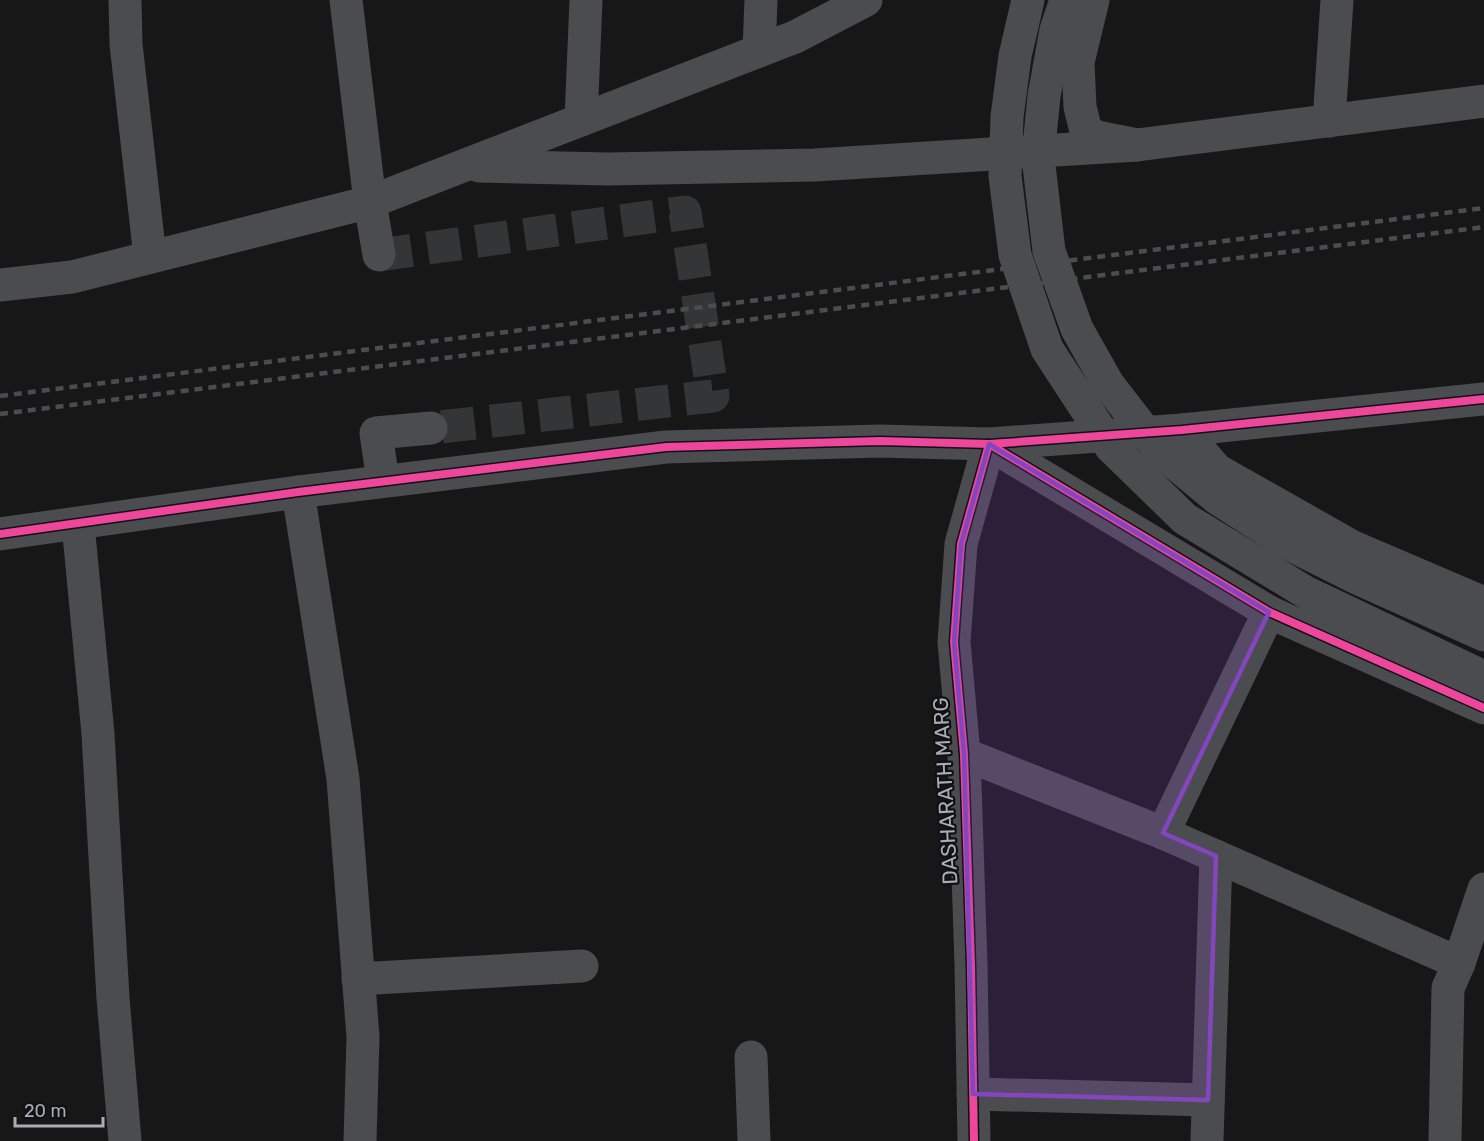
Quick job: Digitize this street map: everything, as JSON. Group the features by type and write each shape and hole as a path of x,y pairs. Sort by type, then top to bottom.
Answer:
{"street":[{"path":"124,0 126,44 150,257"},
{"path":"346,0 370,202 379,255"},
{"path":"581,120 586,0"},
{"path":"759,51 761,0"},
{"path":"0,285 72,277 370,202 795,37 866,0"},
{"path":"1028,0 1015,56 1007,117 1005,176 1015,255 1047,349 1111,447 1185,519 1307,593 1484,677"},
{"path":"1066,0 1056,30 1044,96 1038,157 1049,251 1077,329 1108,384 1159,450 1217,498 1287,543 1359,579 1484,635"},
{"path":"1093,0 1078,62 1080,108 1086,131 1097,137 1137,145"},
{"path":"1329,121 1337,0"},
{"path":"464,165 608,169 815,165 1137,145 1484,102"},
{"path":"0,534 298,492 666,447 880,441 989,444 1182,430 1484,399"},
{"path":"383,481 376,433 431,428"},
{"path":"1182,430 1217,470 1353,547 1484,603"},
{"path":"989,444 1269,612 1484,708"},
{"name":"DASHARATH MARG","path":"974,1141 972,965 964,754 954,642 961,544 989,444"},
{"path":"298,492 343,779 363,1037 360,1141"},
{"path":"78,524 98,734 113,998 125,1141"},
{"path":"1162,833 1269,612"},
{"path":"964,754 1162,833 1459,963"},
{"path":"1207,1141 1216,856"},
{"path":"1445,1141 1448,988 1484,889"},
{"path":"358,979 582,966"},
{"path":"751,1057 754,1141"},
{"path":"973,1094 1208,1100"}],"highlighted area":[{"path":"989,444 1269,612 1163,833 1216,856 1208,1100 973,1094 964,754 954,642 961,544"}],"tunnel":[{"path":"379,255 685,212 713,396 431,428"}],"railway":[{"path":"0,396 1484,208"},
{"path":"0,414 1484,227"}],"cycle path":[{"path":"0,534 298,492 666,447 880,441 989,444 1182,430 1484,399"},
{"path":"974,1141 964,754 954,642 961,544 989,444 1269,612 1484,708"}]}
